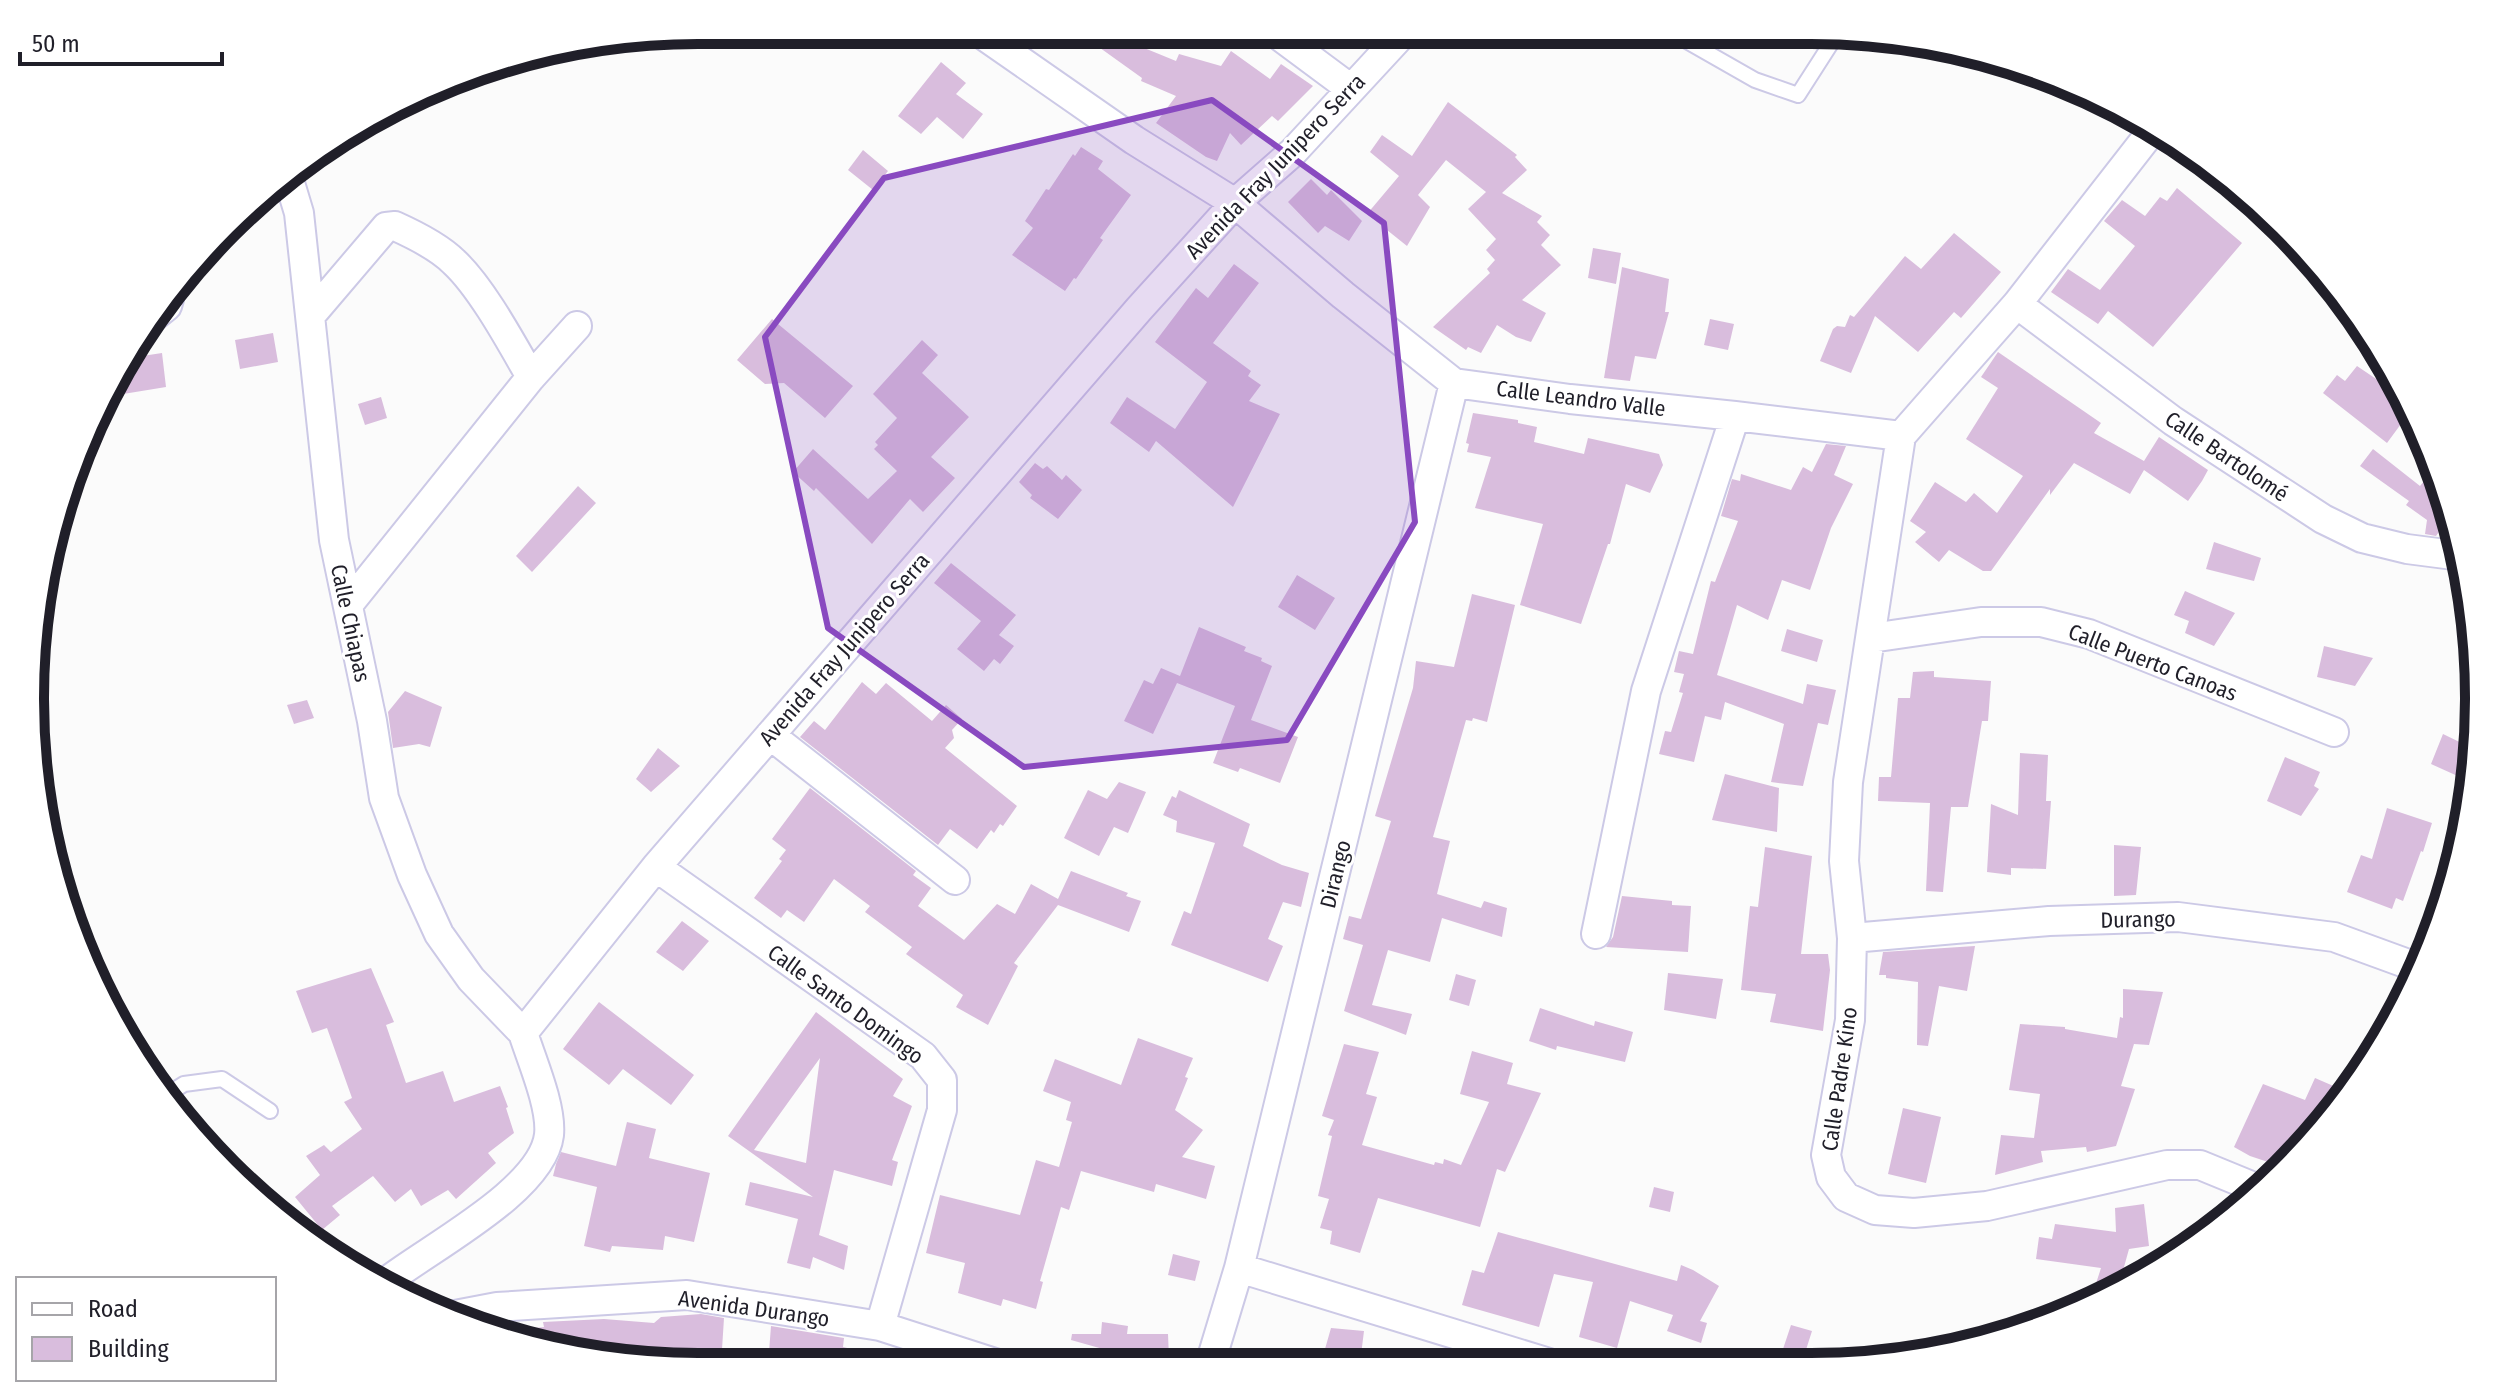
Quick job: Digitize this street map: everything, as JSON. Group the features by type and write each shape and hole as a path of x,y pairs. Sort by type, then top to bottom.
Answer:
{"street":[{"path":"996,44 1134,140 1235,203 1343,295 1454,383"},
{"path":"1290,44 1351,89"},
{"name":"Avenida Fray Junipero Serra","path":"523,1033 656,867 1139,309 1235,203 1293,152 1393,44"},
{"path":"1901,436 2017,304 2147,137"},
{"name":"Calle Chiapas","path":"291,186 299,213 334,540 372,721 384,798 412,875 447,945 471,979 523,1033"},
{"path":"311,315 386,227 395,226 457,264 491,311 531,377"},
{"name":"Calle Bartolomé","path":"2017,304 2173,421 2323,519 2362,538 2448,554"},
{"path":"348,605 531,377 577,326"},
{"name":"Calle Leandro Valle","path":"1454,383 1901,436"},
{"name":"Dirango","path":"1213,1353 1239,1268 1454,383"},
{"path":"1596,934 1646,691 1735,416"},
{"name":"Calle Padre Kino","path":"1901,436 1848,782 1844,861 1852,938 1850,1020 1826,1155 1831,1177 1846,1197 1875,1210 1914,1213 1987,1206 2167,1165 2200,1165 2248,1185"},
{"name":"Calle Puerto Canoas","path":"1871,638 1981,622 2041,622 2089,634 2334,732"},
{"path":"770,735 955,880"},
{"name":"Calle Santo Domingo","path":"656,867 923,1056 942,1080 942,1110 880,1326"},
{"name":"Durango","path":"1852,938 2049,921 2178,917 2334,937 2408,964"},
{"path":"392,1277 480,1217 530,1176 543,1155 549,1135 546,1110 523,1033"},
{"path":"1239,1268 1516,1353"},
{"name":"Avenida Durango","path":"472,1312 497,1307 687,1295 880,1326 964,1353"}],"lane":[{"path":"1692,44 1755,80 1798,95 1830,44"},
{"path":"174,1090 184,1084 222,1079 270,1111"}],"highlighted area":[{"path":"1212,100 1384,223 1415,522 1287,740 1024,767 828,628 765,337 884,178"}],"building":[{"path":"1095,44 1134,44 1176,61 1179,54 1221,66 1231,51 1270,79 1281,64 1313,86 1278,121 1272,116 1241,145 1230,133 1217,161 1206,157 1156,123 1176,96 1141,81 1142,78"},
{"path":"941,62 966,83 956,94 983,114 963,139 937,117 921,134 898,116"},
{"path":"1448,102 1517,155 1515,157 1527,170 1502,193 1542,216 1537,222 1550,235 1541,245 1561,265 1522,300 1546,313 1531,342 1497,325 1481,353 1468,347 1466,350 1433,327 1490,273 1487,269 1495,260 1486,250 1496,239 1468,209 1486,192 1446,160 1418,195 1430,207 1407,246 1367,214 1399,176 1370,152 1382,135 1412,156"},
{"path":"1081,147 1103,161 1098,169 1131,195 1100,238 1103,240 1065,291 1012,255 1033,228 1025,221 1046,189 1049,190"},
{"path":"863,150 888,171 873,190 848,170"},
{"path":"1311,179 1327,195 1331,190 1362,221 1349,241 1325,226 1318,233 1288,202"},
{"path":"2177,188 2242,243 2153,347 2108,311 2098,324 2051,292 2068,269 2100,290 2135,246 2104,221 2122,200 2145,216 2160,197 2167,201"},
{"path":"1954,233 2001,272 1961,318 1954,312 1918,352 1875,316 1851,373 1820,361 1833,329 1845,327 1850,315 1854,317 1905,256 1921,269"},
{"path":"1593,248 1621,253 1616,284 1588,278"},
{"path":"1234,264 1259,283 1213,343 1251,371 1248,376 1261,385 1249,401 1280,414 1233,507 1156,441 1149,452 1110,423 1127,397 1175,429 1207,382 1155,342 1196,288 1208,298"},
{"path":"1622,267 1669,279 1665,312 1669,312 1656,359 1635,356 1630,381 1604,378"},
{"path":"772,319 853,386 825,418 784,383 765,384 737,360"},
{"path":"1710,319 1734,324 1728,350 1704,345"},
{"path":"273,333 278,362 240,369 235,340"},
{"path":"922,340 938,355 922,373 969,417 931,457 955,478 923,512 910,499 872,544 816,488 814,491 793,472 813,449 868,499 897,471 874,449 878,445 875,442 897,418 873,394"},
{"path":"1998,352 2101,423 2094,433 2144,461 2159,437 2208,470 2188,501 2144,470 2130,494 2074,463 2050,495 2050,489 1991,571 1983,571 1949,550 1939,562 1915,542 1926,532 1910,521 1935,482 1966,502 1974,493 1997,513 2023,476 1966,439 1998,388 1981,377"},
{"path":"162,353 166,387 119,395 132,371 141,356"},
{"path":"2357,366 2385,385 2403,421 2387,443 2323,393 2337,375 2345,381"},
{"path":"381,397 387,418 365,425 358,404"},
{"path":"1473,413 1518,420 1518,423 1537,427 1534,442 1584,454 1588,438 1659,454 1663,465 1650,493 1626,484 1610,544 1581,624 1520,605 1543,524 1475,508 1491,457 1467,452"},
{"path":"1826,444 1846,446 1834,475 1853,484 1831,528 1810,590 1782,580 1768,620 1737,605 1717,675 1803,704 1807,684 1836,690 1828,725 1818,723 1803,786 1771,782 1784,724 1725,702 1721,720 1705,716 1694,762 1659,754 1665,731 1671,732 1683,693 1679,692 1684,674 1674,672 1679,651 1693,654 1711,581 1715,582 1738,521 1721,516 1732,479 1740,481 1741,474 1791,490 1803,467 1812,472"},
{"path":"2373,449 2420,486 2426,478 2442,527 2436,536 2425,534 2427,520 2406,505 2409,501 2360,466"},
{"path":"1035,463 1043,469 1047,466 1062,480 1066,475 1082,490 1058,519 1030,498 1032,495 1019,482"},
{"path":"578,486 596,503 532,572 516,556"},
{"path":"2214,542 2261,558 2254,581 2206,569"},
{"path":"951,563 1016,615 999,635 1014,646 1000,664 994,659 984,671 957,649 981,621 934,583"},
{"path":"1297,575 1335,598 1315,630 1278,607"},
{"path":"2185,591 2235,613 2214,646 2185,633 2189,621 2174,615"},
{"path":"1472,594 1515,605 1487,722 1473,718 1472,721 1466,720 1433,837 1450,841 1437,894 1481,908 1484,901 1507,908 1502,937 1442,918 1430,962 1388,950 1372,1005 1412,1014 1406,1035 1344,1011 1363,945 1343,939 1349,916 1361,919 1391,821 1375,816 1413,688 1416,661 1454,667"},
{"path":"1199,627 1246,647 1244,651 1272,666 1251,720 1298,737 1280,783 1240,768 1238,772 1213,763 1235,706 1177,683 1153,734 1124,721 1144,680 1153,684 1161,668 1180,676"},
{"path":"1787,629 1823,640 1817,662 1781,651"},
{"path":"2324,646 2373,658 2355,686 2317,677"},
{"path":"1934,671 1934,677 1991,681 1988,721 1982,721 1968,807 1951,807 1943,892 1926,891 1930,803 1878,801 1879,777 1891,777 1898,698 1910,698 1913,672"},
{"path":"862,682 876,694 886,683 932,721 946,705 962,719 952,730 954,738 945,748 1017,806 1003,826 1000,824 994,833 991,830 977,849 950,829 938,845 800,737 814,721 825,730"},
{"path":"405,691 442,707 430,747 419,744 393,748 388,712"},
{"path":"307,700 314,718 294,724 287,705"},
{"path":"2443,734 2464,744 2460,777 2431,764"},
{"path":"658,748 680,766 651,792 636,779"},
{"path":"2020,753 2048,755 2046,801 2051,801 2046,869 2011,868 2011,875 1987,872 1991,804 2018,815"},
{"path":"2285,757 2320,772 2314,786 2319,789 2301,816 2267,801"},
{"path":"1725,774 1779,788 1777,832 1712,820"},
{"path":"1119,782 1146,792 1128,833 1114,827 1099,856 1064,838 1088,790 1107,799"},
{"path":"810,788 916,871 913,875 931,888 918,906 964,940 997,904 1015,914 1031,884 1058,899 1071,871 1141,901 1129,932 1058,905 1014,963 1018,966 988,1025 956,1007 963,995 906,954 912,947 865,912 870,906 834,879 804,922 787,910 781,918 754,898 782,861 779,859 786,850 772,839"},
{"path":"1179,790 1250,824 1243,846 1282,865 1309,873 1301,907 1283,902 1268,939 1283,946 1268,982 1171,945 1184,911 1191,914 1215,843 1176,832 1177,821 1163,815 1172,796 1176,798"},
{"path":"2387,808 2432,823 2403,901 2396,898 2392,909 2347,892 2361,855 2372,859"},
{"path":"2114,845 2141,847 2136,895 2114,896"},
{"path":"1765,847 1812,856 1801,954 1828,954 1830,970 1823,1031 1770,1022 1776,994 1741,990 1750,906 1758,907"},
{"path":"1622,896 1691,906 1688,952 1606,947 1613,937"},
{"path":"682,921 709,941 683,971 656,952"},
{"path":"1975,946 1967,991 1939,986 1928,1046 1917,1045 1918,982 1879,975 1883,952"},
{"path":"371,968 394,1022 386,1025 406,1083 443,1071 454,1102 500,1086 514,1133 488,1153 496,1163 456,1199 448,1190 421,1206 411,1189 395,1202 373,1176 332,1206 340,1215 322,1230 295,1197 320,1175 306,1156 324,1145 331,1152 362,1129 344,1102 352,1098 327,1028 312,1033 296,991"},
{"path":"1668,973 1723,979 1716,1019 1664,1010"},
{"path":"1456,974 1476,980 1469,1006 1449,1000"},
{"path":"2123,989 2163,992 2149,1045 2134,1044 2121,1086 2135,1089 2116,1146 2087,1152 2086,1147 2041,1151 2043,1162 1995,1175 2001,1135 2034,1138 2040,1094 2009,1090 2020,1024 2065,1027 2117,1038 2120,1017 2123,1018"},
{"path":"599,1002 694,1075 671,1105 623,1069 609,1085 563,1049"},
{"path":"1540,1008 1594,1026 1595,1021 1633,1032 1625,1062 1557,1046 1556,1050 1529,1041"},
{"path":"816,1012 903,1079 893,1096 912,1106 892,1160 898,1162 892,1186 834,1170 819,1235 848,1246 844,1270 813,1257 810,1269 787,1263 798,1219 745,1205 750,1182 813,1197 728,1136","holes":["820,1058 806,1163 754,1150"]},
{"path":"1138,1038 1193,1058 1175,1110 1203,1130 1182,1157 1215,1166 1206,1199 1156,1184 1154,1192 1081,1171 1069,1210 1061,1207 1040,1281 1043,1282 1036,1309 1003,1299 1001,1306 958,1293 965,1263 926,1253 940,1195 1020,1215 1036,1160 1059,1167 1072,1122 1066,1120 1071,1102 1043,1091 1055,1059 1121,1085"},
{"path":"1344,1044 1379,1052 1366,1094 1377,1097 1362,1145 1434,1165 1435,1162 1443,1164 1444,1159 1461,1165 1489,1102 1460,1094 1472,1051 1513,1063 1507,1084 1541,1093 1505,1172 1497,1169 1480,1227 1378,1198 1360,1253 1330,1244 1332,1231 1320,1228 1329,1199 1318,1196 1332,1136 1328,1135 1334,1120 1322,1116"},
{"path":"2315,1078 2337,1087 2303,1130 2271,1163 2234,1147 2263,1084 2305,1100"},
{"path":"1903,1108 1941,1117 1926,1183 1888,1174"},
{"path":"627,1122 656,1129 649,1158 710,1173 694,1242 665,1236 663,1250 612,1246 610,1252 584,1246 597,1187 553,1176 556,1164 561,1152 616,1166"},
{"path":"1654,1187 1674,1192 1670,1212 1649,1207"},
{"path":"2144,1204 2149,1246 2129,1249 2122,1274 2094,1288 2101,1268 2036,1259 2039,1237 2052,1239 2055,1224 2116,1232 2115,1208"},
{"path":"1498,1232 1677,1281 1681,1265 1693,1270 1719,1286 1700,1321 1707,1323 1701,1343 1667,1331 1673,1315 1630,1301 1617,1348 1579,1337 1593,1282 1554,1274 1539,1327 1462,1305 1472,1270 1484,1273"},
{"path":"1173,1254 1200,1261 1195,1281 1168,1275"},
{"path":"701,1314 724,1318 722,1353 656,1352 613,1347 523,1329 544,1327 543,1322 604,1319 654,1323 661,1317"},
{"path":"1102,1322 1128,1326 1127,1334 1168,1334 1169,1353 1117,1353 1071,1340 1072,1334 1101,1334"},
{"path":"1791,1325 1812,1331 1805,1353 1783,1349"},
{"path":"771,1326 844,1338 843,1347 868,1353 769,1353"},
{"path":"1331,1328 1364,1331 1361,1353 1324,1353"}]}
